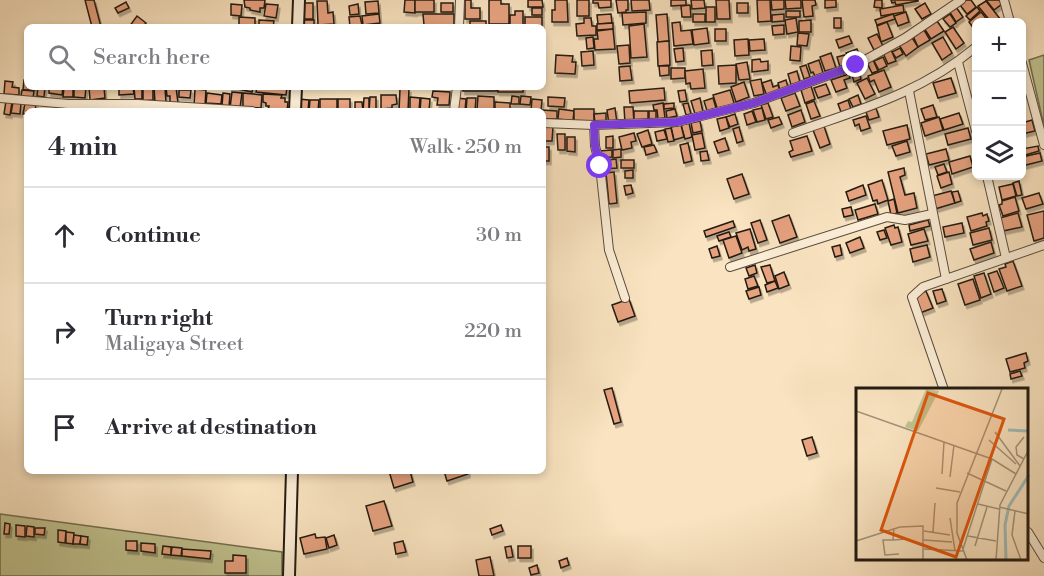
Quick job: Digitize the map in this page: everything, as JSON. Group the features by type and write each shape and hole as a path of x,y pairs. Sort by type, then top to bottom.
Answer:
{"main road":[{"path":"298,24 299,0"},
{"path":"295,108 296,90"},
{"path":"289,576 292,474"}],"street":[{"path":"459,24 460,0"},
{"path":"546,123 594,125 677,122 754,103 856,65 885,50 961,0"},
{"path":"1004,0 1008,18"},
{"path":"793,133 881,104 909,91 958,62 972,50"},
{"path":"958,62 975,126"},
{"path":"1024,72 1044,145"},
{"path":"454,108 456,90"},
{"path":"909,91 946,279"},
{"path":"0,98 68,104 138,104 203,108"},
{"path":"594,125 609,250 625,298"},
{"path":"988,180 1006,258"},
{"path":"730,267 887,217 905,220 932,214"},
{"path":"943,388 912,297 923,286 1044,245"},
{"path":"1029,534 1044,558"}],"green space":[{"path":"1044,55 1044,126 1029,60"},
{"path":"0,514 282,552 282,576 0,576"}],"building":[{"path":"85,0 94,0 100,24 91,24"},
{"path":"244,0 265,0 264,8 260,8 260,12 250,10 245,7"},
{"path":"405,0 415,0 415,13 404,12"},
{"path":"415,0 434,0 434,12 415,12"},
{"path":"465,0 471,0 471,8 480,8 480,19 465,19"},
{"path":"489,0 501,0 501,4 509,4 509,24 489,24"},
{"path":"528,0 542,0 543,7 528,7"},
{"path":"555,0 567,0 568,22 552,22"},
{"path":"577,0 589,0 589,16 577,16"},
{"path":"593,0 611,0 611,7 599,8 598,3 593,3"},
{"path":"616,0 628,0 626,12 618,13"},
{"path":"631,0 649,0 650,10 632,11"},
{"path":"671,0 686,0 686,5 671,6"},
{"path":"691,0 704,0 705,8 692,9"},
{"path":"716,0 729,0 730,19 717,19"},
{"path":"757,0 770,0 771,21 758,22"},
{"path":"771,0 784,0 784,9 772,10"},
{"path":"785,0 801,0 801,8 786,9"},
{"path":"802,0 815,0 816,5 812,6 813,16 804,17"},
{"path":"825,0 836,0 836,7 825,8"},
{"path":"875,0 882,0 882,8 874,7"},
{"path":"891,0 918,0 918,1 896,5"},
{"path":"966,0 971,0 976,7 967,14 960,5"},
{"path":"986,0 999,0 1002,4 994,10"},
{"path":"317,1 327,1 328,13 333,12 334,24 318,24"},
{"path":"378,1 379,13 366,14 365,2"},
{"path":"986,1 999,18 988,18 978,6"},
{"path":"126,2 129,8 118,13 115,8"},
{"path":"302,3 313,3 313,19 302,19"},
{"path":"441,3 453,3 453,12 441,12"},
{"path":"737,3 748,3 748,13 737,13"},
{"path":"925,3 931,14 922,19 915,9"},
{"path":"231,4 242,5 241,16 231,15"},
{"path":"266,4 278,5 276,18 264,16"},
{"path":"358,4 359,14 350,15 349,6"},
{"path":"690,5 691,17 682,17 681,6"},
{"path":"903,5 904,12 881,16 880,9"},
{"path":"706,7 715,7 715,22 706,22"},
{"path":"956,7 963,17 956,22 949,11"},
{"path":"977,7 980,11 970,20 966,16"},
{"path":"532,8 542,8 542,15 532,15"},
{"path":"515,11 523,11 523,24 510,24 510,15 515,15"},
{"path":"786,11 800,11 800,17 786,17"},
{"path":"646,12 646,23 623,25 622,13"},
{"path":"906,12 909,22 898,26 894,16"},
{"path":"981,12 986,18 974,18"},
{"path":"379,14 380,23 363,24 362,16"},
{"path":"423,14 454,14 454,24 424,24"},
{"path":"611,14 612,23 598,24 597,15"},
{"path":"667,14 669,41 658,42 656,15"},
{"path":"693,14 705,14 705,22 693,22"},
{"path":"784,14 784,21 772,22 772,15"},
{"path":"893,14 895,19 877,25 875,20"},
{"path":"950,14 956,23 950,27 943,19"},
{"path":"137,16 146,23 145,24 131,24"},
{"path":"360,16 362,24 350,24 349,17"},
{"path":"239,17 255,18 255,24 239,24"},
{"path":"525,17 542,17 542,24 525,24"},
{"path":"584,18 591,18 592,26 596,26 596,35 577,36 576,24 584,23"},
{"path":"796,18 798,32 787,34 785,20"},
{"path":"834,18 841,18 841,28 834,28"},
{"path":"259,20 274,21 274,24 259,24"},
{"path":"300,20 314,20 314,24 300,24"},
{"path":"811,20 811,32 799,32 799,21"},
{"path":"470,21 486,21 486,24 470,24"},
{"path":"937,21 944,31 931,39 924,28"},
{"path":"680,22 681,31 691,30 693,44 674,46 672,23"},
{"path":"887,22 893,37 881,42 877,26"},
{"path":"613,23 613,29 597,30 597,24"},
{"path":"644,24 647,57 631,58 629,26"},
{"path":"784,25 784,34 773,35 772,26"},
{"path":"953,27 964,43 956,49 945,32"},
{"path":"707,28 709,43 694,45 692,30"},
{"path":"613,29 615,49 595,50 594,39 598,39 597,31"},
{"path":"715,29 726,29 726,41 715,41"},
{"path":"924,30 930,40 918,47 913,36"},
{"path":"798,33 809,34 807,46 797,45"},
{"path":"877,34 883,46 874,50 868,38"},
{"path":"849,36 852,43 839,48 836,40"},
{"path":"911,36 918,47 906,56 899,45"},
{"path":"593,37 594,48 587,49 586,38"},
{"path":"943,37 952,53 942,60 932,43"},
{"path":"748,39 749,55 735,56 734,40"},
{"path":"764,39 765,50 750,51 749,40"},
{"path":"669,41 670,65 658,66 657,42"},
{"path":"629,45 630,63 619,64 617,46"},
{"path":"791,46 801,47 800,61 790,60"},
{"path":"683,48 684,61 676,62 674,49"},
{"path":"900,48 903,54 896,58 892,52"},
{"path":"857,49 861,59 850,63 846,53"},
{"path":"712,50 713,65 702,66 701,51"},
{"path":"891,50 896,61 888,64 883,53"},
{"path":"593,51 594,65 582,66 581,52"},
{"path":"831,53 836,68 825,71 820,57"},
{"path":"556,55 573,56 572,62 576,62 575,74 555,73"},
{"path":"845,55 848,64 840,67 837,57"},
{"path":"883,57 887,66 879,70 874,61"},
{"path":"760,59 761,62 768,61 768,70 752,72 752,60"},
{"path":"819,60 823,73 815,76 813,72 811,73 808,64"},
{"path":"873,60 878,71 872,73 867,63"},
{"path":"747,62 750,79 739,80 736,64"},
{"path":"736,65 736,83 719,84 718,66"},
{"path":"806,65 810,77 804,79 800,67"},
{"path":"630,66 632,80 620,81 619,67"},
{"path":"659,66 669,66 669,75 660,76"},
{"path":"671,68 685,68 685,78 671,79"},
{"path":"703,69 705,88 691,89 690,83 686,84 685,71"},
{"path":"858,69 861,79 854,82 851,71"},
{"path":"884,70 891,87 879,92 874,80 870,82 868,76"},
{"path":"797,71 800,82 791,85 788,74"},
{"path":"849,74 850,78 844,80 847,88 836,92 831,80"},
{"path":"867,78 875,94 865,99 857,83"},
{"path":"951,78 956,93 938,98 933,83"},
{"path":"761,79 764,94 754,96 750,81"},
{"path":"771,80 773,87 778,85 780,91 767,96 762,83"},
{"path":"786,80 788,87 780,90 778,83"},
{"path":"5,81 13,82 12,87 19,88 19,95 4,94"},
{"path":"744,82 749,97 736,102 731,87"},
{"path":"826,84 830,94 818,98 814,88"},
{"path":"811,86 815,99 805,103 801,90"},
{"path":"664,88 665,100 630,103 629,91"},
{"path":"22,90 34,91 33,98 21,97"},
{"path":"38,90 45,90 44,97 37,96"},
{"path":"49,90 63,90 62,95 49,93"},
{"path":"64,90 73,90 73,97 63,97"},
{"path":"74,90 86,90 85,98 74,97"},
{"path":"89,90 104,90 105,98 90,100"},
{"path":"119,90 133,90 134,94 119,95"},
{"path":"134,90 142,90 142,99 135,99"},
{"path":"143,90 153,90 153,100 143,101"},
{"path":"154,90 165,90 166,103 155,103"},
{"path":"166,90 176,90 178,103 170,104 170,96 167,96"},
{"path":"179,90 191,90 190,98 179,97"},
{"path":"195,90 206,90 205,106 194,105"},
{"path":"256,90 287,90 286,95 256,92"},
{"path":"400,90 409,90 408,108 399,108"},
{"path":"463,90 497,90 497,91"},
{"path":"498,90 523,90 523,92 498,92"},
{"path":"685,90 687,101 680,102 678,91"},
{"path":"730,90 735,106 718,111 713,95"},
{"path":"433,91 450,92 449,105 437,105 438,98 432,97"},
{"path":"232,92 242,93 240,108 230,108"},
{"path":"207,93 222,95 221,104 206,103"},
{"path":"223,93 230,94 229,107 222,106"},
{"path":"243,93 262,95 261,108 243,107"},
{"path":"795,93 800,106 786,111 781,98"},
{"path":"263,94 282,95 281,98 285,98 285,102 288,102 287,108 269,108 263,102"},
{"path":"381,95 396,95 397,104 392,105 392,108 381,108"},
{"path":"858,95 861,104 853,107 849,99"},
{"path":"478,96 494,97 494,108 477,108"},
{"path":"512,96 519,97 519,104 511,104"},
{"path":"521,96 531,97 530,105 520,104"},
{"path":"370,97 376,97 376,108 369,108"},
{"path":"410,97 420,98 419,108 410,108"},
{"path":"548,97 565,98 564,107 548,106"},
{"path":"364,98 369,98 369,108 363,108"},
{"path":"421,98 430,99 429,108 420,108"},
{"path":"456,98 466,99 465,108 456,108"},
{"path":"467,98 476,98 475,108 466,108"},
{"path":"700,98 703,112 695,114 691,101"},
{"path":"713,98 716,108 707,111 704,101"},
{"path":"298,99 309,100 308,108 297,108"},
{"path":"320,99 337,99 337,108 320,108"},
{"path":"338,99 350,99 350,108 338,108"},
{"path":"532,99 542,100 541,108 531,108"},
{"path":"310,100 319,100 318,108 309,108"},
{"path":"848,100 851,109 841,112 838,104"},
{"path":"6,101 12,102 10,115 4,114"},
{"path":"814,101 820,116 811,119 806,104"},
{"path":"13,102 21,103 20,114 11,113"},
{"path":"355,102 362,102 363,108 355,108"},
{"path":"495,102 510,103 510,108 495,108"},
{"path":"25,103 36,104 35,108 24,108"},
{"path":"663,103 665,118 658,119 657,110 654,110 653,105"},
{"path":"674,103 674,108 664,109 664,104"},
{"path":"688,103 691,114 686,115 683,104"},
{"path":"768,103 773,117 766,119 761,105"},
{"path":"933,105 937,117 925,120 921,109"},
{"path":"624,107 633,107 634,123 625,123"},
{"path":"615,108 617,123 609,124 607,110"},
{"path":"762,108 765,120 757,122 753,110"},
{"path":"876,108 879,117 869,120 866,112"},
{"path":"559,109 574,111 573,121 558,119"},
{"path":"574,109 594,109 594,123 574,123"},
{"path":"675,109 677,116 667,118 666,111"},
{"path":"546,110 557,111 557,119 546,119"},
{"path":"801,110 805,122 792,127 788,115"},
{"path":"634,111 648,111 648,123 634,123"},
{"path":"649,111 656,111 656,121 649,121"},
{"path":"752,111 756,122 747,125 744,114"},
{"path":"606,113 606,123 595,123 594,114"},
{"path":"959,113 963,124 944,130 940,119"},
{"path":"735,114 738,124 730,127 726,117"},
{"path":"866,116 870,128 861,131 859,124 855,126 853,120"},
{"path":"726,117 729,128 720,131 717,119"},
{"path":"779,117 782,124 771,128 768,120"},
{"path":"939,117 943,130 925,136 921,123"},
{"path":"1032,120 1035,131 1026,133 1026,122"},
{"path":"700,121 702,131 693,133 691,123"},
{"path":"689,123 692,137 685,139 681,125"},
{"path":"681,125 684,137 674,140 671,127"},
{"path":"907,125 910,139 887,145 883,131"},
{"path":"824,126 830,144 820,148 813,130"},
{"path":"546,127 553,127 552,141 546,141"},
{"path":"739,127 743,141 737,143 733,129"},
{"path":"671,128 674,141 668,142 665,129"},
{"path":"968,128 971,139 948,145 945,134"},
{"path":"648,130 652,144 642,147 637,134"},
{"path":"664,130 667,139 657,141 655,132"},
{"path":"634,133 636,141 631,142 632,148 622,150 619,137"},
{"path":"702,133 705,148 695,150 692,135"},
{"path":"557,134 565,134 565,150 558,150"},
{"path":"613,136 613,148 606,148 606,137"},
{"path":"807,136 812,151 791,157 789,152 793,150 790,141"},
{"path":"567,137 575,137 575,152 567,151"},
{"path":"725,138 729,150 718,153 714,142"},
{"path":"907,141 910,152 896,156 892,146"},
{"path":"688,143 692,161 684,163 680,145"},
{"path":"654,145 657,152 646,155 644,147"},
{"path":"1038,146 1039,151 1026,155 1026,148"},
{"path":"546,147 549,147 549,161 546,161"},
{"path":"621,149 621,157 613,158 613,150"},
{"path":"946,149 949,160 929,165 926,154"},
{"path":"612,150 612,157 600,158 599,151"},
{"path":"707,151 709,160 701,161 700,152"},
{"path":"1040,153 1042,161 1026,165 1026,156"},
{"path":"970,156 972,167 952,174 949,162"},
{"path":"616,159 617,168 603,169 602,161"},
{"path":"621,160 634,160 634,168 621,168"},
{"path":"944,164 947,172 938,175 935,167"},
{"path":"904,168 905,175 900,177 905,195 914,193 917,208 898,213 888,172"},
{"path":"633,170 633,178 625,178 625,171"},
{"path":"614,172 617,203 609,204 606,173"},
{"path":"949,172 952,184 941,188 937,176"},
{"path":"742,174 749,194 734,199 727,179"},
{"path":"882,180 888,200 878,204 877,200 873,201 868,185"},
{"path":"1019,181 1022,195 1017,196 1013,183"},
{"path":"1013,184 1016,196 1002,200 999,187"},
{"path":"631,185 633,193 626,195 624,186"},
{"path":"863,185 866,195 849,201 846,192"},
{"path":"951,191 955,203 935,209 932,196"},
{"path":"958,191 961,201 955,203 952,192"},
{"path":"1039,193 1043,204 1026,209 1022,198"},
{"path":"1015,197 1019,211 1003,216 999,205 1002,201"},
{"path":"894,199 897,213 891,215 888,201"},
{"path":"875,204 878,214 858,220 855,210"},
{"path":"851,207 853,215 844,217 842,209"},
{"path":"1044,211 1044,238 1034,241 1027,215"},
{"path":"982,213 983,216 987,214 989,221 986,222 987,226 971,231 967,217"},
{"path":"1018,213 1022,227 1003,231 1000,218"},
{"path":"789,215 797,237 780,243 772,221"},
{"path":"760,220 767,240 758,243 751,223"},
{"path":"928,220 930,226 910,231 909,225"},
{"path":"733,221 735,227 706,237 704,231"},
{"path":"962,223 964,233 945,237 943,227"},
{"path":"894,225 895,228 898,227 902,242 891,245 885,228"},
{"path":"989,228 992,240 973,245 970,233"},
{"path":"750,229 756,249 749,251 748,247 742,250 736,233"},
{"path":"924,229 928,241 911,245 908,234"},
{"path":"884,230 887,238 880,240 877,232"},
{"path":"729,232 731,237 719,241 717,236"},
{"path":"736,236 742,253 729,258 723,240"},
{"path":"860,237 864,248 850,253 846,243"},
{"path":"991,242 994,253 974,260 970,249"},
{"path":"840,245 842,255 835,257 832,247"},
{"path":"927,245 930,257 913,262 910,249"},
{"path":"717,246 720,256 712,258 709,249"},
{"path":"1013,261 1022,286 1007,291 999,269"},
{"path":"755,265 757,273 749,276 746,268"},
{"path":"770,265 775,281 767,283 761,267"},
{"path":"997,271 1004,288 994,292 988,274"},
{"path":"784,272 789,285 779,289 775,276"},
{"path":"984,273 991,294 981,298 974,276"},
{"path":"754,276 758,286 748,289 745,279"},
{"path":"973,279 980,300 965,305 958,284"},
{"path":"775,281 778,288 767,292 765,285"},
{"path":"759,287 761,295 749,299 746,291"},
{"path":"942,289 946,301 937,304 933,291"},
{"path":"926,291 933,308 920,313 913,296"},
{"path":"629,299 635,316 618,322 612,305"},
{"path":"1026,353 1028,361 1024,363 1025,368 1010,372 1006,359"},
{"path":"1020,371 1022,376 1011,379 1010,374"},
{"path":"612,388 621,422 614,424 604,390"},
{"path":"812,437 817,453 807,456 802,440"},
{"path":"390,474 411,474 413,482 394,488"},
{"path":"445,474 468,474 447,481"},
{"path":"384,501 392,526 373,531 366,506"},
{"path":"5,523 10,524 9,534 4,534"},
{"path":"16,525 25,526 25,537 16,536"},
{"path":"501,525 503,531 492,535 490,529"},
{"path":"27,526 34,527 34,537 26,536"},
{"path":"35,528 45,528 44,535 35,534"},
{"path":"58,530 66,531 65,543 58,542"},
{"path":"66,532 74,533 73,544 66,543"},
{"path":"315,534 316,538 325,537 327,549 304,554 300,538"},
{"path":"74,535 81,536 80,544 73,544"},
{"path":"334,535 337,545 329,548 326,538"},
{"path":"81,536 88,537 87,545 80,544"},
{"path":"126,541 137,541 137,551 126,550"},
{"path":"403,541 406,552 396,554 394,543"},
{"path":"141,543 155,544 155,553 141,551"},
{"path":"163,546 171,547 171,555 162,554"},
{"path":"511,546 513,557 507,558 505,547"},
{"path":"518,546 531,546 531,558 518,558"},
{"path":"172,547 182,548 181,556 171,555"},
{"path":"182,549 211,551 210,559 182,556"},
{"path":"233,555 246,556 246,573 225,573 225,561 233,561"},
{"path":"490,557 494,576 479,576 476,560"},
{"path":"567,558 569,565 561,568 559,561"},
{"path":"537,565 539,573 531,575 529,568"}],"route":[{"path":"600,166 595,146 594,125 677,122 754,103 856,65"}]}
